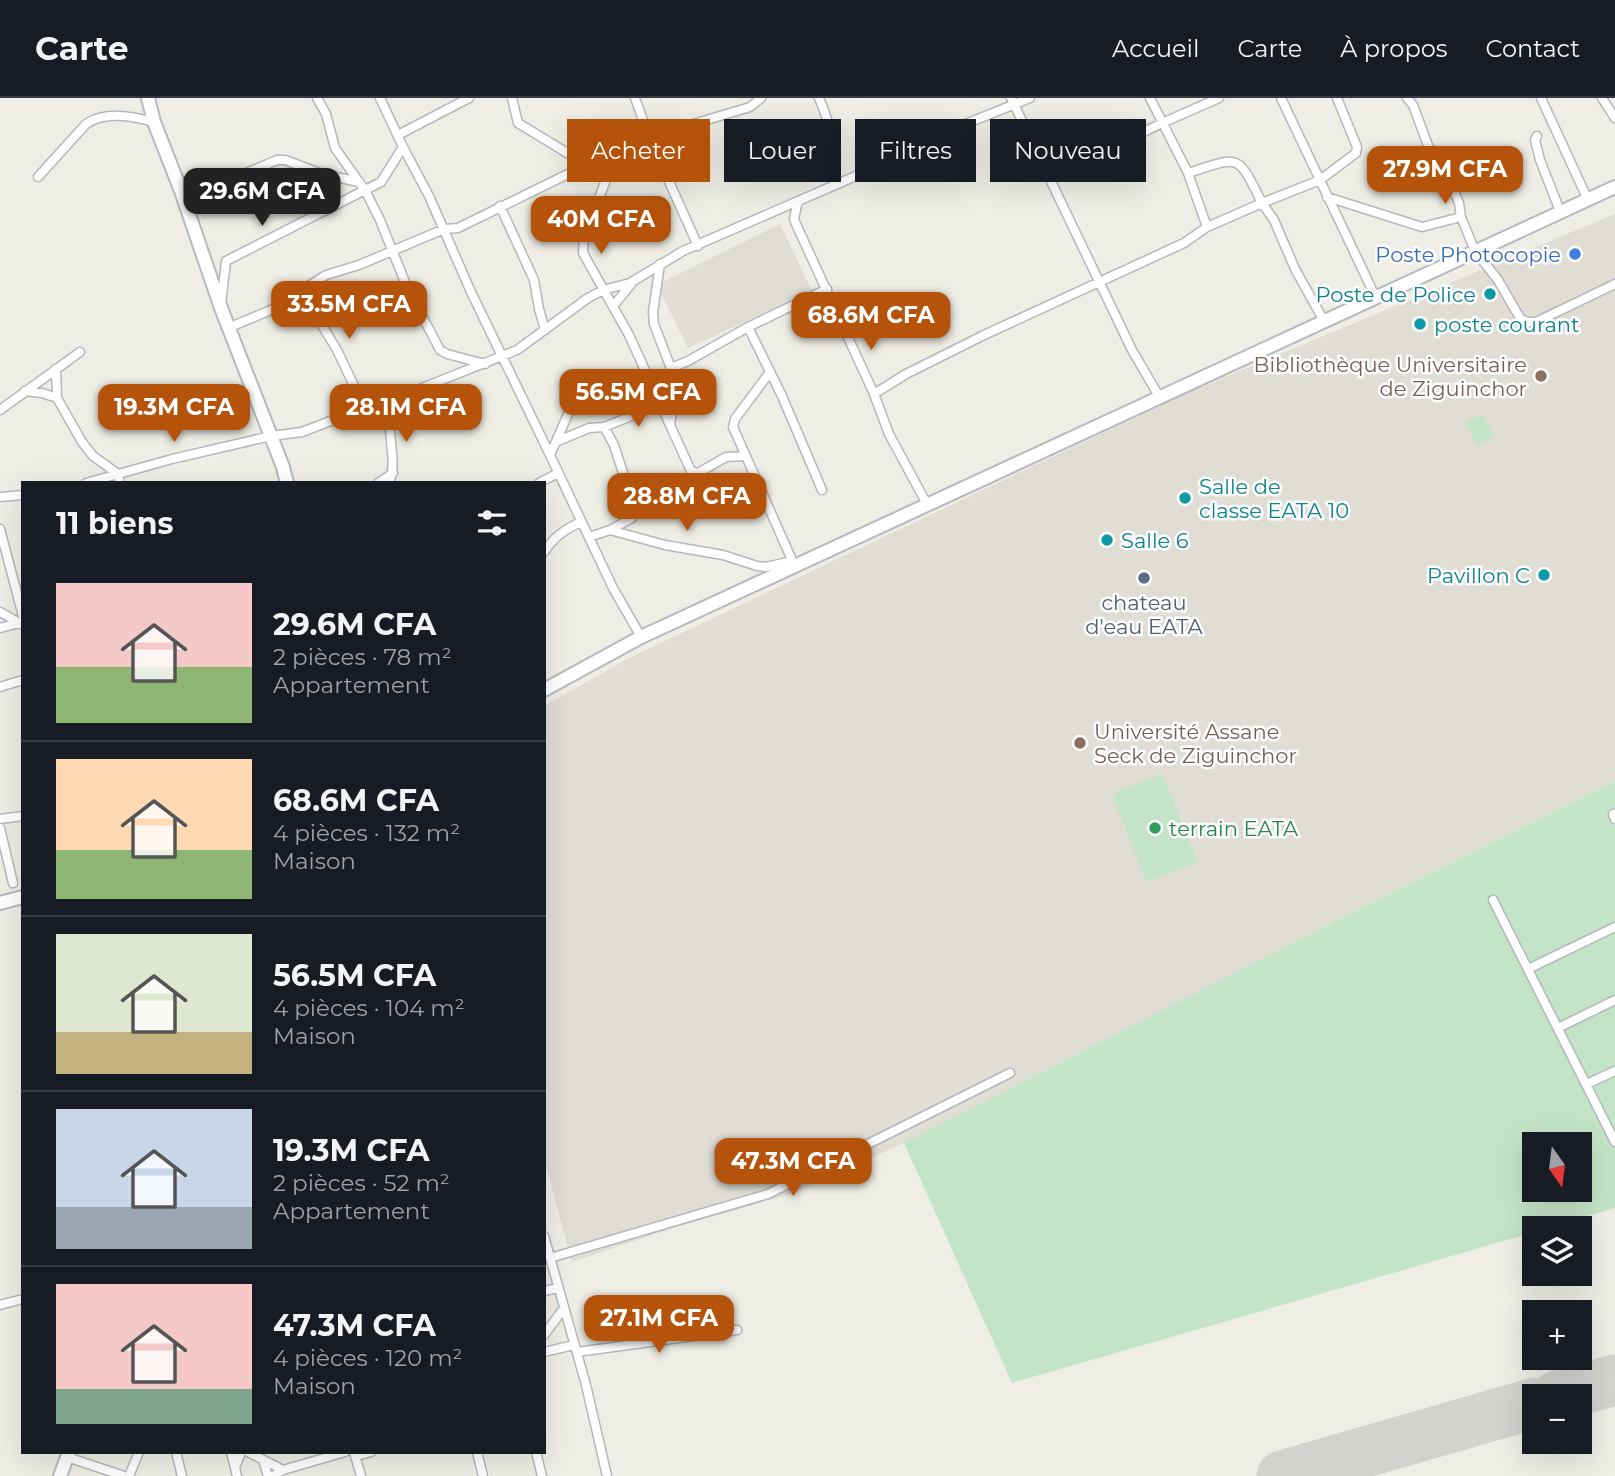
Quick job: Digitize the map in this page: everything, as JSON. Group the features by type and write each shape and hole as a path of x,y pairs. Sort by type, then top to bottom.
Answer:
{"street":[{"path":"149,98 154,122 286,481"},
{"path":"317,98 326,114 335,148 365,190 407,287 440,350 485,364"},
{"path":"380,98 429,196 581,522 641,637"},
{"path":"398,135 469,98"},
{"path":"512,98 518,123 567,153"},
{"path":"635,98 643,119"},
{"path":"710,119 755,106 761,98"},
{"path":"820,98 832,133 835,156 834,185"},
{"path":"99,481 119,478 271,436 302,432 485,364 517,350 603,290 634,281 660,264 698,246 967,122 1012,102 1030,98"},
{"path":"1150,98 1188,173 1207,227"},
{"path":"1146,131 1219,98"},
{"path":"1281,98 1376,298"},
{"path":"874,394 906,374 984,335 1184,243 1207,227 1320,180 1356,153 1357,147 1337,98"},
{"path":"1408,98 1430,151 1450,182 1475,251 1498,280 1520,318 1527,322 1536,322 1615,284"},
{"path":"1541,98 1588,200"},
{"path":"1602,98 1615,118"},
{"path":"1012,102 1020,119"},
{"path":"38,177 86,124 95,118 126,117 154,122"},
{"path":"1538,136 1535,140 1540,160 1560,211"},
{"path":"221,308 226,261 381,182 403,147"},
{"path":"181,191 223,183 277,160 359,182"},
{"path":"1188,173 1225,161 1244,168 1274,220 1324,321"},
{"path":"229,328 271,310 326,275 359,265 444,229 458,228 567,174"},
{"path":"604,182 582,246 583,253 614,305 691,471 698,472 726,457 746,456"},
{"path":"669,182 698,246"},
{"path":"1052,182 1132,350 1160,398"},
{"path":"546,689 641,637 794,564 928,506 1615,187"},
{"path":"1328,197 1422,227 1461,217"},
{"path":"798,201 794,219 796,224 874,394 889,434 928,506"},
{"path":"500,206 534,281 545,330"},
{"path":"660,264 653,312 654,324 675,379 676,394 670,425"},
{"path":"614,305 634,281"},
{"path":"671,368 827,289"},
{"path":"301,291 337,350 365,409"},
{"path":"748,327 782,396 822,490"},
{"path":"0,410 80,352"},
{"path":"56,369 58,398 86,450 119,478"},
{"path":"770,372 732,423 794,564"},
{"path":"550,455 569,412 579,407 576,396 579,386 585,380"},
{"path":"25,391 58,398"},
{"path":"390,481 393,473 390,424 397,396"},
{"path":"558,441 589,428 604,427 634,415 659,400"},
{"path":"589,537 632,518 636,505 614,445 604,427"},
{"path":"381,481 393,473"},
{"path":"543,481 558,473"},
{"path":"0,497 21,495"},
{"path":"546,550 559,534 581,522"},
{"path":"0,529 21,617"},
{"path":"610,530 665,545 730,556 757,566 794,564"},
{"path":"0,612 21,621"},
{"path":"0,628 21,621"},
{"path":"0,687 21,681"},
{"path":"0,819 21,816"},
{"path":"0,828 13,884"},
{"path":"0,904 21,898"},
{"path":"1493,900 1615,1142"},
{"path":"1528,969 1615,927"},
{"path":"1558,1028 1615,1000"},
{"path":"1587,1084 1615,1071"},
{"path":"550,1258 768,1194 1010,1073"},
{"path":"546,1244 607,1476"},
{"path":"546,1291 558,1288"},
{"path":"0,1305 21,1300"},
{"path":"546,1332 564,1308"},
{"path":"546,1351 737,1330"},
{"path":"60,1476 68,1455 126,1476 138,1454"},
{"path":"176,1454 182,1476"},
{"path":"232,1454 236,1472"},
{"path":"236,1472 240,1454"},
{"path":"251,1454 283,1471"},
{"path":"273,1476 338,1454"},
{"path":"478,1454 483,1476"},
{"path":"536,1454 542,1476"},
{"path":"355,1455 361,1476"},
{"path":"264,1463 268,1476"}],"shaded area":[{"name":"Université Assane Seck de Ziguinchor","path":"1615,214 1615,781 1353,912 904,1143 791,1194 679,1226 572,1262 546,1165 546,705 629,658 1187,393"},
{"path":"780,224 812,291 688,348 657,285"}],"green space":[{"path":"1483,414 1493,437 1476,445 1466,422"},
{"name":"terrain EATA","path":"1162,774 1198,862 1147,882 1112,794"},
{"path":"1615,781 1615,1208 1587,1216 1522,1216 1522,1236 1012,1383 904,1143 1353,912"}],"runway":[{"path":"1592,1386 1615,1380"},
{"path":"1282,1476 1522,1407"}],"place":[{"name":"Poste Photocopie","path":"1575,254"},
{"name":"Poste de Police","path":"1490,294"},
{"name":"poste courant","path":"1420,324"},
{"name":"Bibliothèque Universitaire de Ziguinchor","path":"1541,376"},
{"name":"Salle de classe EATA 10","path":"1185,498"},
{"name":"Salle 6","path":"1107,540"},
{"name":"Pavillon C","path":"1544,575"},
{"name":"chateau d'eau EATA","path":"1144,578"},
{"name":"Université Assane Seck de Ziguinchor","path":"1080,743"},
{"name":"terrain EATA","path":"1155,828"}]}
